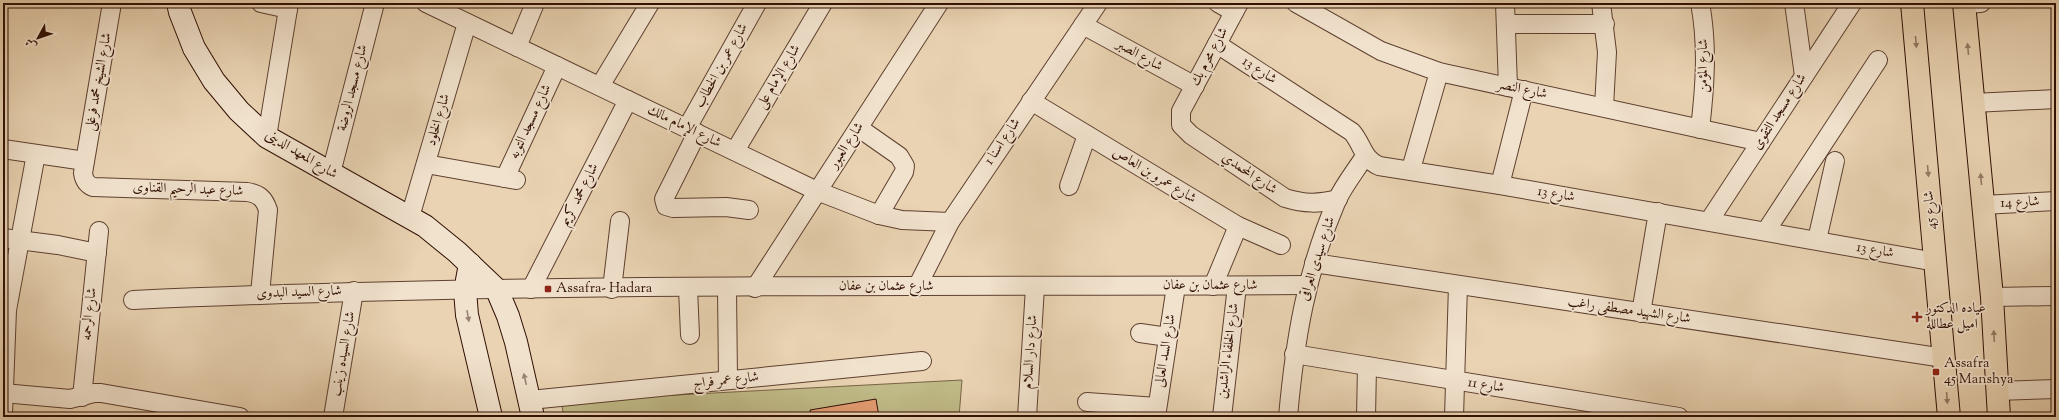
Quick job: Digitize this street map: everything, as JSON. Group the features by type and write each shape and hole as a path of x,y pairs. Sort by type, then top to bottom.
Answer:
{"main road":[{"name":"شارع 45","path":"1912,3 1949,417"},
{"path":"1970,3 1973,103 1992,297 1999,417"}],"street":[{"name":"شارع الشيخ محمد فرغلى","path":"85,161 112,3"},
{"name":"شارع المعهد الدينى","path":"178,3 194,48 214,81 239,111 267,137 410,217 441,238 497,290 508,316 516,342 531,409"},
{"path":"261,3 288,6 267,137"},
{"name":"شارع مسجد الروضة","path":"332,173 375,3"},
{"name":"شارع الإمام مالك","path":"428,3 818,191 879,215 902,220 950,222"},
{"path":"517,47 535,3"},
{"path":"600,86 650,3"},
{"name":"شارع عمر بن الخطاب","path":"749,210 726,207 673,208 666,206 664,199 692,131 757,3"},
{"name":"شارع الإمام على","path":"735,151 823,3"},
{"name":"شارع العبور","path":"755,288 938,3"},
{"name":"شارع اسنا 1","path":"917,287 950,222 1098,3"},
{"path":"1218,3 1237,8"},
{"name":"شارع النصر","path":"1296,3 1381,51 1439,72 1761,142"},
{"path":"1500,185 1516,88 1505,3"},
{"path":"1600,3 1604,24 1607,66 1604,107"},
{"name":"شارع المؤمن","path":"1700,3 1705,52 1705,90 1700,128"},
{"path":"1794,3 1804,76"},
{"name":"شارع مسجد التقوى","path":"1709,221 1852,3"},
{"name":"شارع محرم بك","path":"1181,111 1237,8"},
{"name":"شارع الخلود","path":"410,217 467,23"},
{"path":"1507,24 1604,24"},
{"name":"شارع الصبر","path":"1083,25 1195,86"},
{"name":"شارع 13","path":"1217,44 1352,132 1359,140 1365,156 1371,162 1379,166 1412,169 1936,262"},
{"path":"1766,231 1878,60"},
{"name":"شارع مسجد التوبه","path":"426,164 511,179 557,66"},
{"path":"1412,169 1439,72"},
{"path":"1973,103 2056,99"},
{"name":"شارع محمد كريم","path":"532,289 628,100"},
{"name":"شارع عمرو بن العاص","path":"1031,102 1238,226 1281,245"},
{"name":"شارع المحمدي","path":"1181,111 1182,125 1185,131 1285,198 1302,203 1320,204 1338,199"},
{"path":"859,128 900,156 905,166 904,172 879,215"},
{"path":"1069,186 1087,135"},
{"path":"3,149 85,161"},
{"path":"3,414 5,337 11,239 36,154"},
{"name":"شارع سيدى العراقى","path":"1288,417 1294,354 1307,285 1338,199 1365,156"},
{"name":"شارع عبد الرحيم القناوى","path":"85,161 84,179 87,184 93,187 257,194 265,200 268,210 260,294"},
{"path":"1817,240 1835,161"},
{"name":"شارع 14","path":"1983,205 2056,201"},
{"path":"1641,313 1658,212"},
{"path":"612,289 620,221"},
{"path":"1212,286 1238,226"},
{"name":"شارع الرحمه","path":"82,397 99,231"},
{"path":"11,239 97,252"},
{"name":"شارع الشهيد مصطفى راغب","path":"1314,263 1944,358"},
{"path":"470,264 466,291 468,315 491,417"},
{"name":"شارع عثمان بن عفان","path":"466,291 532,289 1307,285"},
{"path":"1454,417 1458,285"},
{"name":"شارع السد العالى","path":"1156,412 1176,286"},
{"name":"شارع الخلفاء الراشدين","path":"1222,417 1237,286"},
{"name":"شارع دار السلام","path":"1027,417 1035,287"},
{"path":"688,288 690,335"},
{"path":"727,288 728,380"},
{"name":"شارع السيد البدوى","path":"133,300 354,291 466,291"},
{"name":"شارع السيده زينب","path":"333,417 354,291"},
{"path":"1992,297 2056,296"},
{"path":"1140,333 1168,337"},
{"name":"شارع 11","path":"1294,354 1454,381 1611,411 1679,417"},
{"name":"شارع عمر فراج","path":"531,409 728,380 922,361"},
{"path":"1366,417 1367,366"},
{"path":"1997,391 2056,389"},
{"path":"4,393 70,399 94,393 234,416"},
{"path":"1087,402 1156,412"}],"shaded area":[{"path":"962,380 959,417 564,417 561,401"}],"building":[{"path":"876,399 879,417 811,417 810,410"}],"place":[{"name":"Assafra- Hadara","path":"548,289"},
{"name":"عياده الدكتور اميل عطالله","path":"1917,317"},
{"name":"Assafra 45 Manshya","path":"1936,372"}]}
